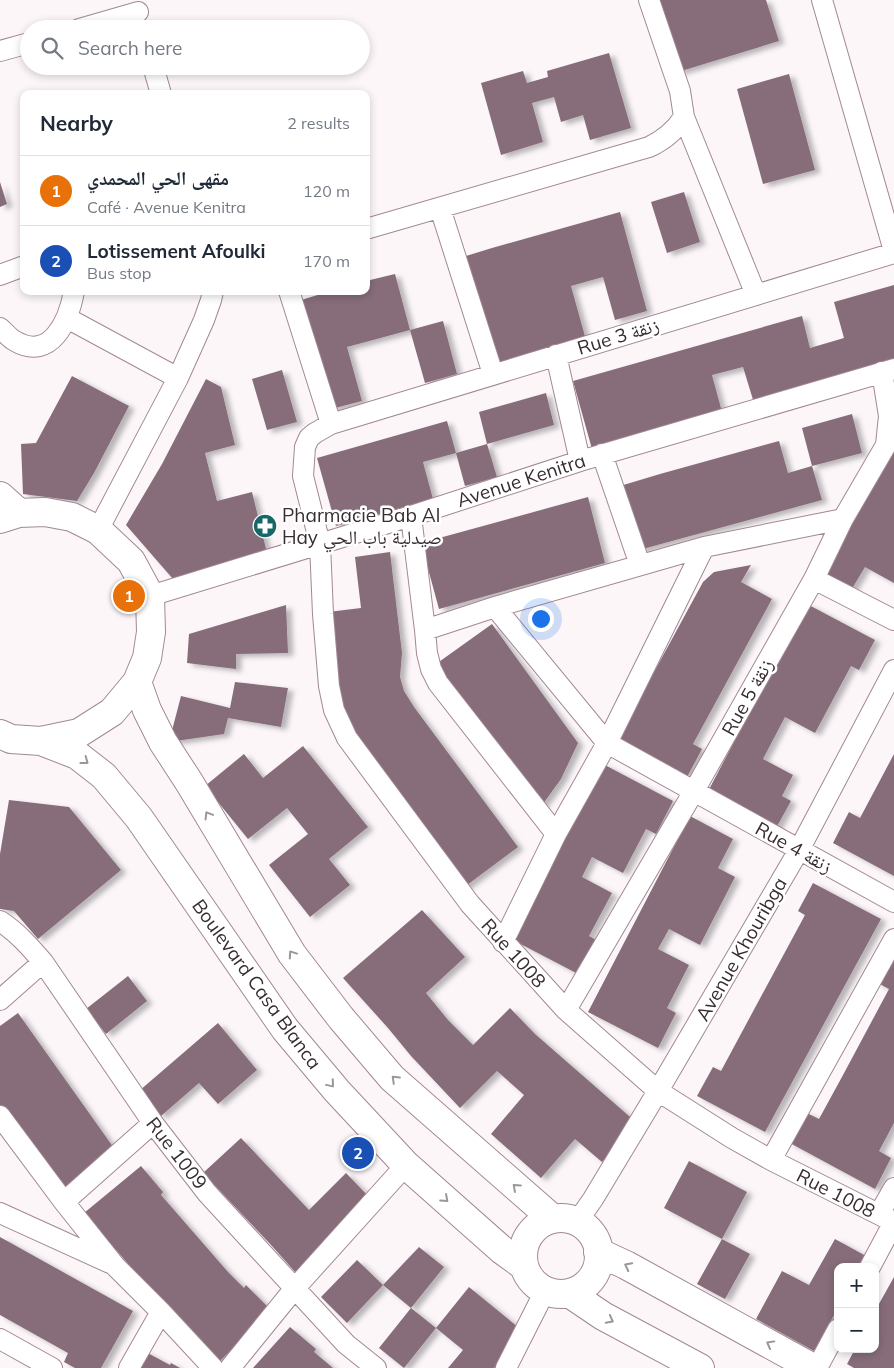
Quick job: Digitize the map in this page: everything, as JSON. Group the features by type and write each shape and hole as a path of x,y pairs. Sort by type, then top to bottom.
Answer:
{"main road":[{"path":"0,734 12,738 41,741 79,733 112,712 137,682 147,658 151,632 150,596 131,561 98,530 72,517 45,512 6,509"},
{"path":"137,682 147,710 163,742 292,954 340,1018 392,1078 565,1221 588,1230 595,1240 598,1252 598,1266 592,1278 582,1288 557,1292"},
{"name":"Boulevard Casa Blanca","path":"41,741 77,755 104,776 139,818 285,1029 336,1091 406,1165 502,1250 524,1266"},
{"path":"565,1221 542,1224 526,1242 523,1254 524,1266 536,1285 557,1292 700,1368"},
{"path":"598,1252 626,1265 813,1368"}],"street":[{"path":"650,0 680,91 684,117 756,295"},
{"path":"822,0 894,252"},
{"path":"114,20 138,14"},
{"path":"0,51 20,45"},
{"path":"155,75 160,90"},
{"path":"370,229 649,147 663,140 678,127 684,117"},
{"path":"440,208 493,374"},
{"name":"Rue 3 زنقة","path":"337,422 894,252"},
{"path":"0,275 20,268"},
{"path":"0,328 14,341 32,347 42,345 51,340 59,331 67,318 73,295"},
{"path":"98,530 178,378 204,320 212,295"},
{"path":"291,295 337,422"},
{"path":"67,318 178,378"},
{"path":"556,355 580,461"},
{"name":"Avenue Kenitra","path":"150,596 411,516 602,454 888,370"},
{"name":"Rue 5 زنقة","path":"566,1010 694,791 814,579 843,519 886,445 889,416 888,370"},
{"name":"Rue 1008","path":"337,422 315,432 310,438 305,447 303,476 320,544 322,614 329,686 334,710 343,731 352,745 470,904 566,1010 658,1091 732,1138 771,1160 887,1218"},
{"path":"602,454 640,566"},
{"path":"411,516 427,653 431,669 438,683 556,834"},
{"path":"425,630 495,607 704,547 843,519"},
{"path":"503,942 556,834 607,743 704,547"},
{"path":"814,579 894,620"},
{"path":"495,607 607,743"},
{"name":"Avenue Khouribga","path":"565,1221 593,1199 658,1091 799,850 894,670"},
{"name":"Rue 4 زنقة","path":"607,743 894,902"},
{"name":"Rue 1009","path":"0,921 27,943 43,962 153,1123 207,1193 346,1344 376,1368"},
{"path":"771,1160 894,939"},
{"path":"0,1000 43,962"},
{"path":"0,1116 114,1266 161,1312 213,1368"},
{"path":"64,1202 153,1123"},
{"path":"230,1368 295,1288 406,1165"},
{"path":"871,1263 887,1218 894,1188"},
{"path":"0,1213 114,1266"},
{"path":"506,1368 557,1292"},
{"path":"129,1368 161,1312"},
{"path":"817,1368 834,1336"},
{"path":"0,1339 52,1368"}],"building":[{"path":"656,0 766,0 779,41 678,72"},
{"path":"609,53 631,128 590,140 583,115 561,122 554,97 532,103 543,142 501,155 481,83 523,71 527,83 548,77 547,71"},
{"path":"789,74 815,170 763,184 737,89"},
{"path":"0,182 7,204 0,207"},
{"path":"684,192 700,242 667,253 651,202"},
{"path":"620,212 647,311 615,320 603,277 571,286 586,340 498,363 466,256"},
{"path":"395,274 410,330 347,347 362,401 331,409 301,300 318,295 370,295 370,280"},
{"path":"894,285 894,363 754,403 743,367 712,375 722,412 592,449 573,381 802,316 810,348 844,338 834,302"},
{"path":"443,321 457,374 425,383 410,330"},
{"path":"282,370 297,422 267,430 252,379"},
{"path":"72,376 129,406 77,501 23,494 21,444 36,443"},
{"path":"206,379 221,387 235,445 205,453 217,501 252,492 267,553 173,579 126,525 162,464"},
{"path":"546,393 554,425 487,444 479,412"},
{"path":"852,414 862,453 812,466 802,428"},
{"path":"447,421 456,453 423,462 433,499 336,526 317,458"},
{"path":"779,441 788,473 812,466 822,500 639,550 620,486"},
{"path":"487,444 497,477 465,486 456,453"},
{"path":"894,446 894,583 865,567 850,592 822,577"},
{"path":"588,497 605,563 439,609 421,543"},
{"path":"390,552 402,653 400,677 404,691 518,847 463,888 345,728 328,612 361,608 355,557"},
{"path":"751,565 741,582 772,599 693,744 702,749 687,777 616,742 703,582 714,572"},
{"path":"807,604 875,640 859,670 851,666 815,733 785,717 763,759 793,775 782,796 791,801 775,830 706,795"},
{"path":"286,605 288,653 236,654 236,669 187,663 189,634"},
{"path":"492,624 578,743 561,779 540,808 436,664"},
{"path":"235,682 288,688 281,727 228,718 224,734 169,742 181,696 230,708"},
{"path":"303,746 368,827 329,859 350,885 310,917 269,865 308,834 287,808 248,839 205,786 244,754 263,778"},
{"path":"894,754 894,876 833,843 849,812 860,818"},
{"path":"603,764 673,801 656,834 646,829 623,873 592,857 582,877 612,893 589,936 598,941 580,975 511,939"},
{"path":"9,800 69,807 121,870 38,939 14,911 0,909 0,854"},
{"path":"690,816 733,839 718,868 735,877 700,945 669,929 658,949 689,965 667,1008 676,1013 658,1048 588,1012"},
{"path":"813,883 881,919 765,1132 697,1096 713,1067 721,1071 805,915 798,911"},
{"path":"422,910 465,957 426,993 448,1020 473,1045 510,1008 535,1034 637,1123 602,1162 575,1139 541,1178 491,1134 524,1095 497,1071 460,1108 411,1056 343,978"},
{"path":"894,949 894,1123 879,1151 891,1158 875,1189 788,1142 805,1112 819,1119 889,989 876,982"},
{"path":"128,976 147,1001 106,1034 86,1009"},
{"path":"18,1013 116,1151 59,1192 0,1109 0,1026"},
{"path":"218,1023 257,1070 218,1104 199,1083 161,1116 139,1091"},
{"path":"241,1138 309,1210 346,1173 370,1198 296,1273 203,1173"},
{"path":"689,1161 747,1192 722,1239 664,1208"},
{"path":"141,1166 163,1192 161,1195 228,1272 244,1288 246,1285 271,1310 218,1363 175,1318 84,1213"},
{"path":"0,1237 133,1311 101,1368 75,1368 64,1362 68,1353 0,1315"},
{"path":"722,1239 750,1254 725,1299 697,1284"},
{"path":"835,1239 866,1256 862,1263 834,1263 834,1315 814,1351 756,1319 782,1271 809,1285"},
{"path":"419,1247 444,1267 411,1308 383,1285"},
{"path":"357,1260 383,1285 347,1323 321,1297"},
{"path":"894,1277 894,1368 854,1368 847,1364 853,1353 879,1353 879,1304"},
{"path":"469,1287 524,1332 494,1368 448,1368 463,1350 436,1328"},
{"path":"411,1308 436,1328 404,1368 379,1348"},
{"path":"290,1327 316,1349 314,1352 333,1368 253,1368"},
{"path":"144,1351 170,1365 171,1363 180,1368 135,1368"}],"place":[{"name":"Pharmacie Bab Al Hay صيدلية باب الحي","path":"265,526"},
{"name":"مقهى الحي المحمدي","path":"129,596"},
{"name":"Lotissement Afoulki","path":"358,1153"}]}
